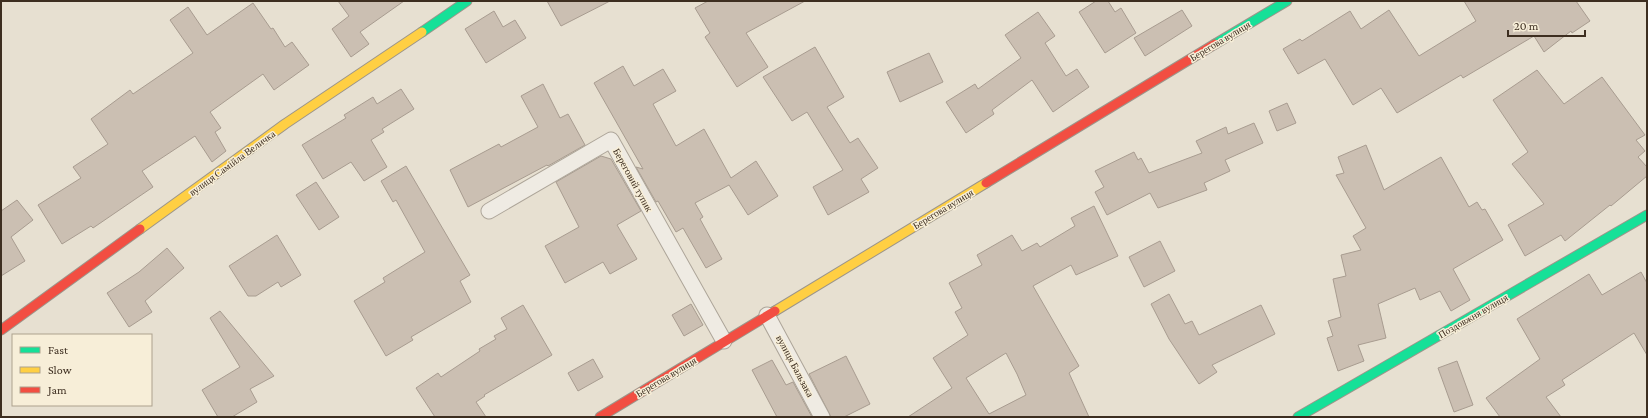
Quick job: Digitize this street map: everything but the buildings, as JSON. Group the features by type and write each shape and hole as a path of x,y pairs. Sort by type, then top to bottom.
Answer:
{"street":[{"name":"вулиця Самійла Величка","path":"1,330 285,124 467,1"},
{"name":"Берегова вулиця","path":"600,417 1287,1"},
{"name":"Поздовжня вулиця","path":"1298,417 1647,215"}],"lane":[{"name":"Береговий тупик","path":"489,211 611,140 724,341"},
{"name":"вулиця Бальзака","path":"767,315 822,417"}],"traffic: fast":[{"path":"422,32 467,1"},
{"path":"1215,44 1287,1"},
{"path":"1298,417 1647,215"}],"traffic: slow":[{"path":"140,229 285,124 422,32"},
{"path":"775,311 986,183"}],"traffic: jam":[{"path":"986,183 1215,44"},
{"path":"1,330 140,229"},
{"path":"600,417 775,311"}]}
